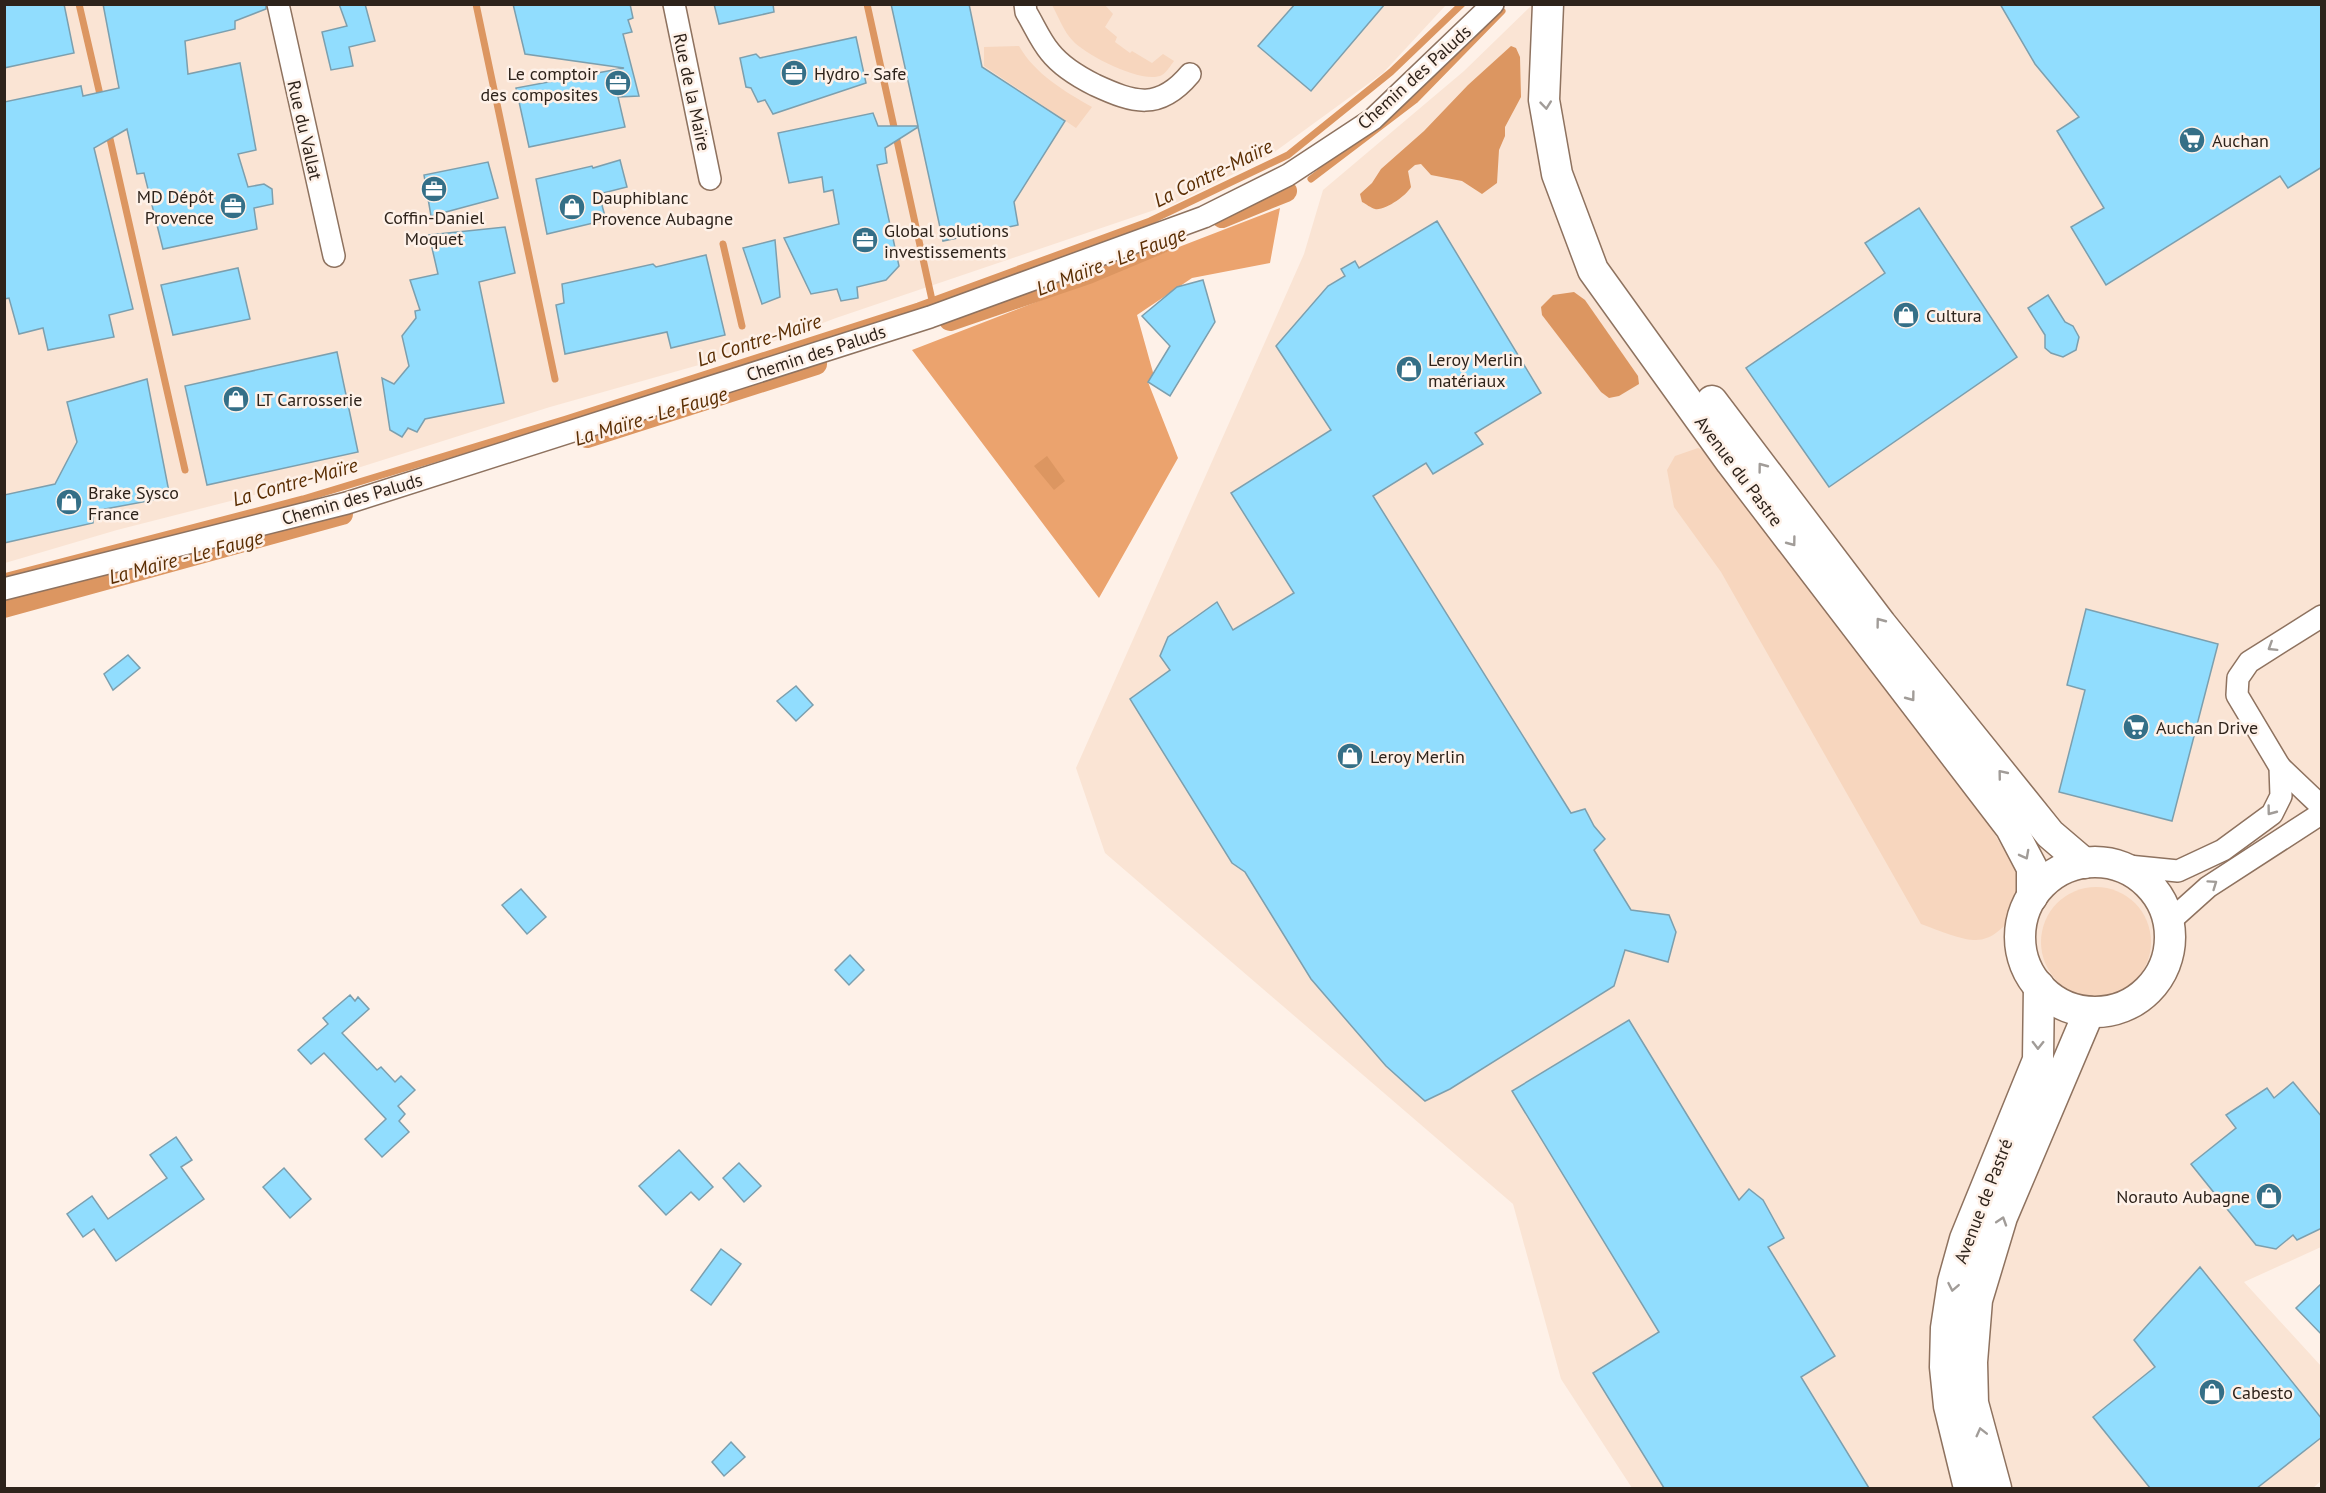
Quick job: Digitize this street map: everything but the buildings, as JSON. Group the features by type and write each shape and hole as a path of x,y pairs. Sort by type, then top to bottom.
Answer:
{"street":[{"name":"Rue du Vallat","path":"278,4 334,256"},
{"name":"Rue de la Maïre","path":"674,4 710,179"},
{"path":"1025,4 1026,12 1050,53 1079,77 1127,100 1155,100 1179,87 1190,74"},
{"name":"Chemin des Paluds","path":"4,589 347,503 930,317 1204,217 1288,175 1373,119 1493,4"},
{"name":"Avenue du Pastre","path":"1548,4 1546,111 1557,174 1593,270 1731,462 2010,828 2032,868 2032,897"},
{"name":"Avenue du Pastre","path":"1568,4 1565,93 1569,131 1580,185 1592,220 1616,270 1659,331 1881,624 2050,834 2084,863"},
{"path":"2322,616 2249,662 2238,678 2236,695 2280,767 2322,807"},
{"path":"2118,866 2151,885 2169,922 2170,943 2167,959 2153,985 2144,995 2117,1009 2089,1012 2056,1001 2039,986 2023,961 2020,940 2024,915 2032,897 2049,878 2084,863 2178,871 2223,850 2272,814 2281,796 2280,767"},
{"path":"2169,922 2208,886 2322,813"},
{"name":"Avenue de Pastré","path":"1969,1488 1948,1406 1945,1367 1946,1328 1953,1282 1965,1239 2038,1060 2039,986"},
{"name":"Avenue de Pastré","path":"1996,1488 1973,1403 1972,1362 1977,1300 2002,1217 2089,1012"}],"shaded area":[{"path":"5,5 1446,5 1383,73 1269,156 1178,202 836,318 745,352 550,407 348,471 117,530 5,563"},
{"path":"1052,5 1105,5 1113,14 1105,27 1117,37 1115,42 1130,53 1132,51 1152,63 1163,54 1174,61 1164,74 1153,77 1142,76 1115,67 1090,54 1073,41"},
{"path":"1532,5 2321,5 2321,1247 2244,1282 2321,1366 2321,1481 2313,1488 1632,1488 1561,1379 1513,1204 1105,853 1076,768 1304,254 1323,190 1464,71"},
{"path":"1019,46 1042,73 1092,107 1076,128 984,66 984,47"},
{"path":"1511,46 1516,48 1520,57 1521,97 1505,127 1505,136 1499,150 1497,183 1482,194 1462,181 1431,175 1421,164 1415,165 1408,171 1411,187 1395,202 1384,208 1375,209 1362,202 1360,194 1372,183 1381,169 1424,131 1468,85"},
{"path":"1280,208 1270,263 1192,278 1137,315 1154,376 1148,382 1178,458 1099,598 912,350"},
{"path":"1574,292 1585,300 1638,376 1639,384 1619,396 1609,398 1601,392 1542,315 1541,307 1553,295"},
{"path":"1698,448 1720,458 1973,798 2032,897 1994,935 1973,940 1960,938 1921,924 1721,572 1674,507 1667,470 1675,456"},
{"path":"1047,456 1065,481 1054,490 1034,466"},
{"path":"2096,887 2117,892 2135,903 2146,921 2151,942 2146,963 2135,981 2117,992 2096,997 2075,992 2057,981 2046,963 2041,942 2046,921 2057,903 2075,892"}],"waterway":[{"path":"79,4 101,99"},
{"path":"476,4 555,379"},
{"path":"867,4 932,300"},
{"name":"La Contre-Maïre","path":"4,577 303,499 566,419 918,306 1150,221 1288,155 1391,72 1462,4"},
{"path":"1311,179 1415,100 1502,11"},
{"path":"108,130 185,470"},
{"name":"La Maïre - Le Fauge","path":"1222,217 1286,191"},
{"name":"La Maïre - Le Fauge","path":"950,320 1088,273 1167,240"},
{"path":"723,244 742,326"},
{"name":"La Maïre - Le Fauge","path":"587,437 816,364"},
{"name":"La Maïre - Le Fauge","path":"4,607 342,514"}],"place":[{"name":"Hydro - Safe","path":"794,73"},
{"name":"Le comptoir des composites","path":"618,83"},
{"name":"Auchan","path":"2192,140"},
{"name":"Coffin-Daniel Moquet","path":"434,189"},
{"name":"MD Dépôt Provence","path":"233,206"},
{"name":"Dauphiblanc Provence Aubagne","path":"572,207"},
{"name":"Global solutions investissements","path":"865,240"},
{"name":"Cultura","path":"1906,315"},
{"name":"Leroy Merlin matériaux","path":"1409,369"},
{"name":"LT Carrosserie","path":"236,399"},
{"name":"Brake Sysco France","path":"69,502"},
{"name":"Auchan Drive","path":"2136,727"},
{"name":"Leroy Merlin","path":"1350,756"},
{"name":"Norauto Aubagne","path":"2269,1196"},
{"name":"Cabesto","path":"2212,1392"}]}
